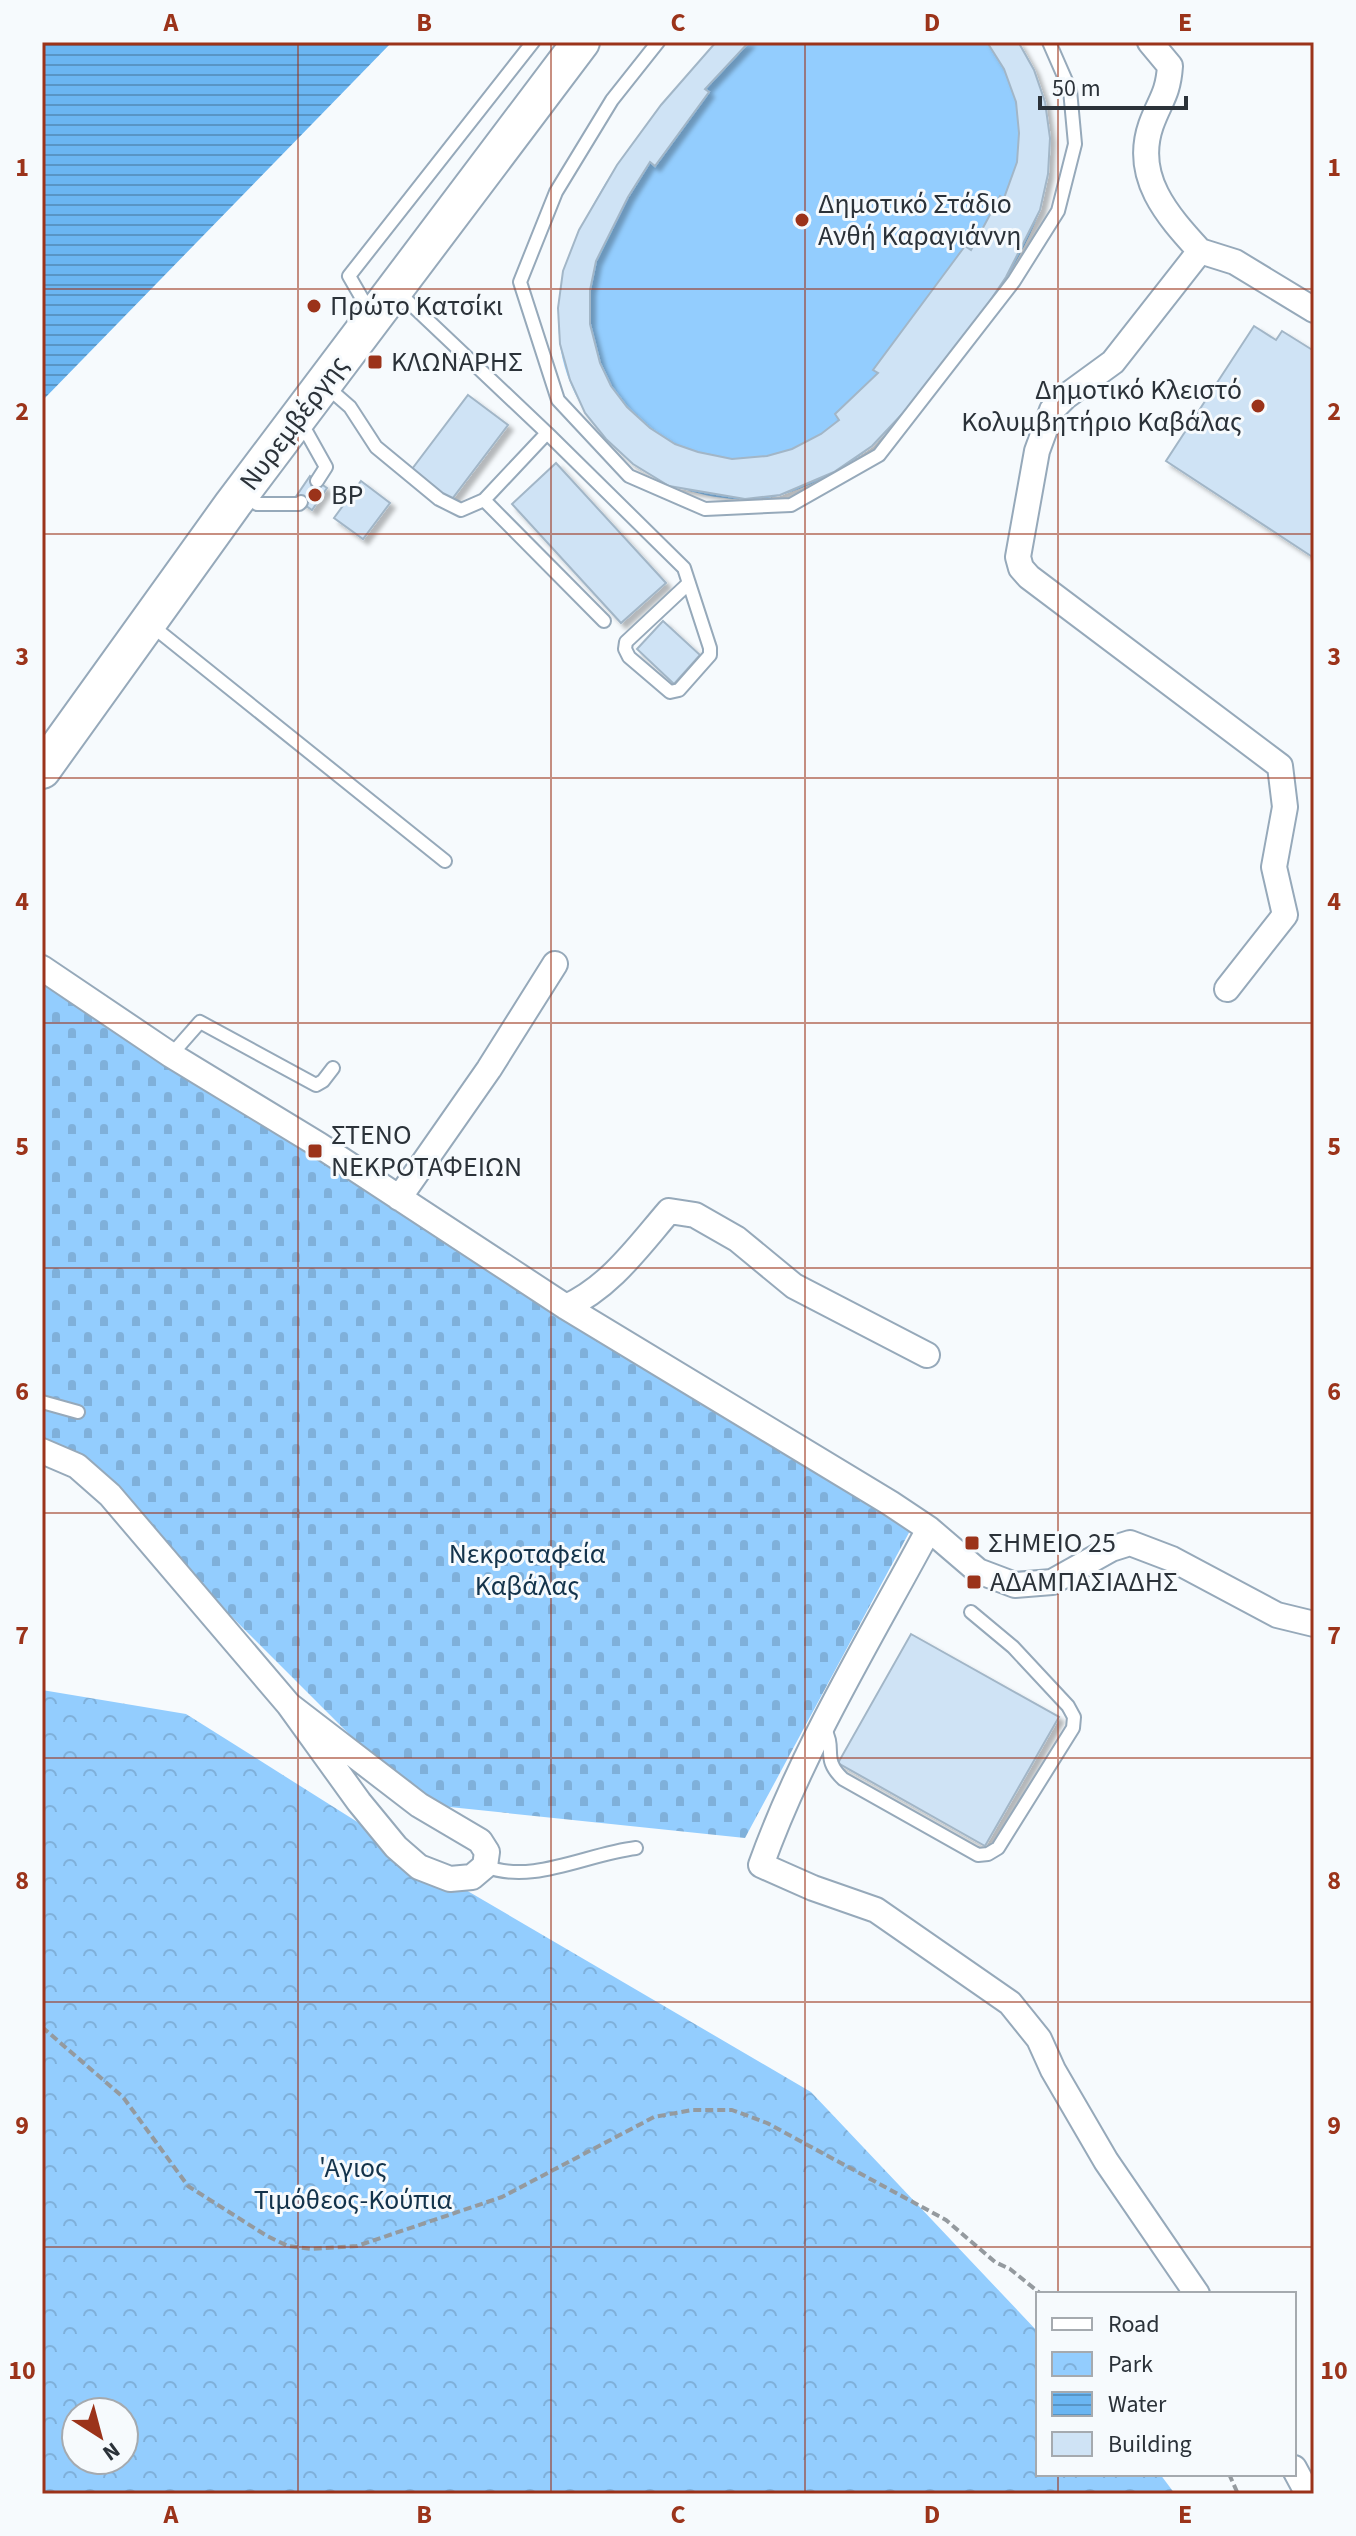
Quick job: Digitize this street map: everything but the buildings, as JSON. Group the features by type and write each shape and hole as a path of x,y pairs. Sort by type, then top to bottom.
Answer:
{"main road":[{"name":"Νυρεμβέργης","path":"42,770 233,504 581,42"}],"street":[{"path":"1152,43 1170,66 1169,89 1146,138 1148,174 1150,185 1169,217 1200,251 1235,262 1314,310"},
{"path":"1200,251 1113,362 1052,410 1037,451 1018,557 1021,568 1029,577 1280,766 1285,807 1274,867 1285,915 1227,989"},
{"path":"399,1198 489,1069 555,964"},
{"path":"42,968 171,1055 319,1145 566,1307 929,1529 978,1571 1015,1585 1052,1582 1111,1549 1130,1543 1172,1559 1277,1615 1313,1625"},
{"path":"566,1307 589,1296 620,1268 669,1211 695,1215 737,1239 794,1286 927,1355"},
{"path":"42,1451 77,1466 110,1495 289,1705 359,1802 396,1847 419,1867 450,1879 472,1877 485,1866 487,1852 480,1841 419,1805 289,1705"},
{"path":"929,1529 823,1726 775,1826 761,1865 813,1888 876,1910 1010,2003 1039,2039 1053,2070 1106,2161 1196,2292"},
{"path":"1296,2472 1308,2494"}],"lane":[{"path":"373,318 349,276 533,42"},
{"path":"658,42 612,100 556,192 520,282 558,400 629,476 705,509 791,505 879,455 1014,281 1058,211 1075,144 1070,90 1049,42"},
{"path":"395,289 684,568 689,583 710,655 679,690 670,692 629,657 626,642 689,583"},
{"path":"323,384 350,407 376,447 439,499 461,510 484,500 547,433"},
{"path":"307,433 326,467 317,481"},
{"path":"484,500 604,621"},
{"path":"257,504 301,502"},
{"path":"148,622 445,861"},
{"path":"171,1055 200,1022 316,1085 333,1068"},
{"path":"42,1402 78,1412"},
{"path":"823,1726 831,1745 829,1759 832,1768 843,1779 978,1855 998,1848 1073,1728 1074,1717 1068,1706 1013,1647 971,1612"},
{"path":"485,1866 501,1872 530,1873 607,1851 636,1848"}],"path":[{"path":"42,2027 123,2097 188,2186 288,2246 311,2249 357,2246 502,2197 654,2117 692,2110 732,2110 767,2123 946,2220 988,2257 1010,2269 1039,2292"}],"green space":[{"path":"716,42 1018,42 1036,74 1047,123 1039,213 1014,266 980,319 902,415 862,454 817,481 763,499 702,494 645,472 630,461 584,408 562,354 560,299 575,244 602,189 637,137"},
{"name":"Νεκροταφεία Καβάλας","path":"42,982 912,1527 745,1838 440,1806 396,1781 95,1480 42,1444"},
{"name":"'Αγιος Τιμόθεος-Κούπια","path":"42,1690 186,1714 459,1886 811,2092 1036,2330 1036,2476 1162,2476 1175,2494 42,2494"}],"water":[{"path":"42,42 392,42 42,401"}],"place":[{"name":"Δημοτικό Στάδιο Ανθή Καραγιάννη","path":"802,220"},
{"name":"Πρώτο Κατσίκι","path":"314,306"},
{"name":"ΚΛΩΝΑΡΗΣ","path":"375,362"},
{"name":"Δημοτικό Κλειστό Κολυμβητήριο Καβάλας","path":"1258,406"},
{"name":"BP","path":"315,495"},
{"name":"ΣΤΕΝΟ ΝΕΚΡΟΤΑΦΕΙΩΝ","path":"315,1151"},
{"name":"ΣΗΜΕΙΟ 25","path":"972,1543"},
{"name":"ΑΔΑΜΠΑΣΙΑΔΗΣ","path":"974,1582"}]}
